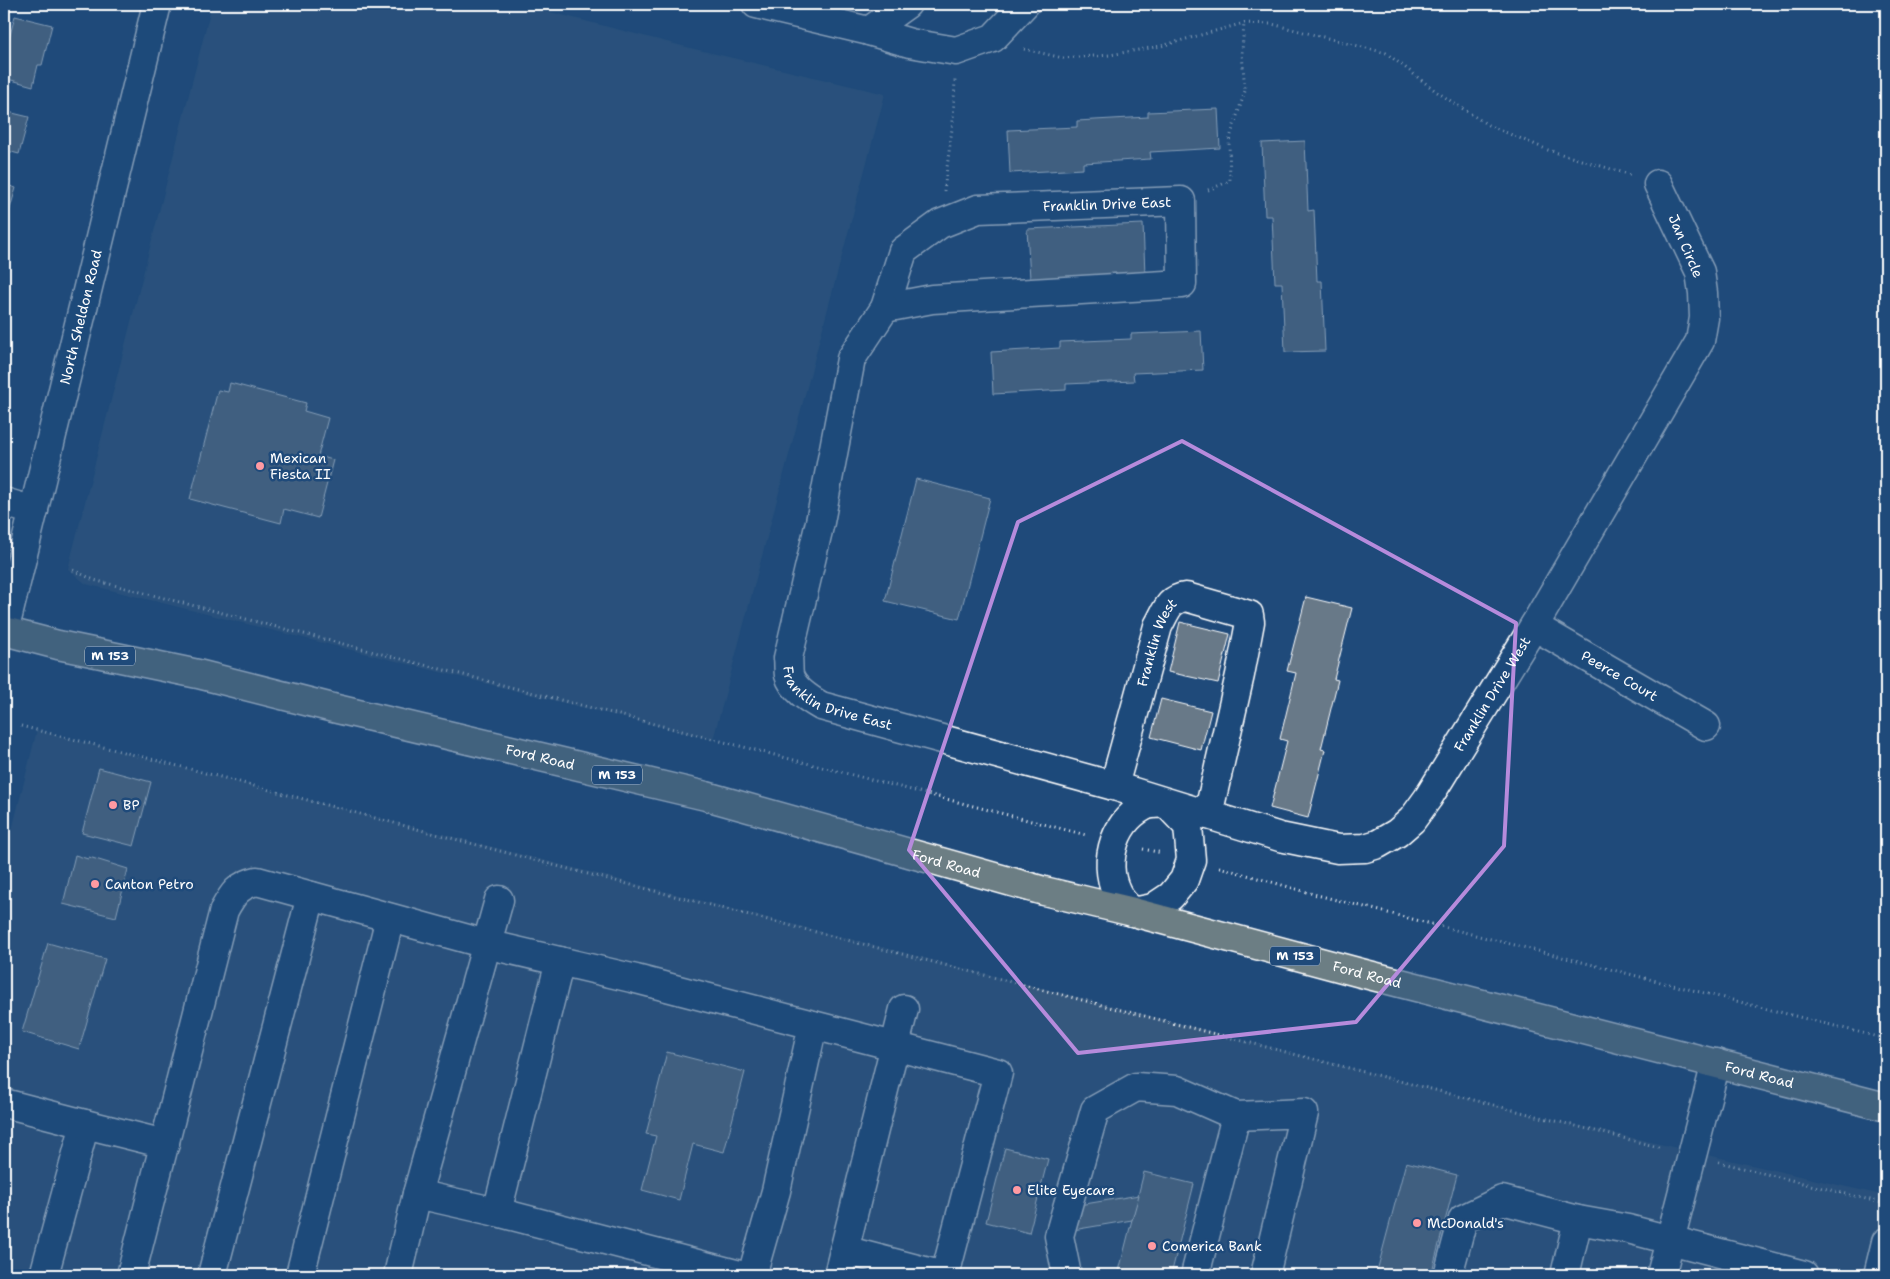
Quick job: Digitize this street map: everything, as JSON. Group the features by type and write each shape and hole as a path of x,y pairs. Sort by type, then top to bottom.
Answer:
{"main road":[{"name":"Ford Road","path":"4,631 58,645 198,674 706,796 1044,891 1133,912 1361,973 1886,1107"}],"street":[{"name":"North Sheldon Road","path":"4,631 157,4"},
{"path":"756,4 870,30 910,43 956,50 993,38 1025,4"},
{"path":"870,30 907,4"},
{"name":"Jan Circle","path":"1658,184 1700,272 1704,318 1700,341"},
{"name":"Franklin Drive East","path":"885,308 932,299 1182,284 1181,201 978,209 940,224 903,251 885,308 851,359 820,522 788,658 789,676 808,698 821,706 1114,786 1166,803"},
{"name":"Franklin Drive West","path":"1166,803 1280,836 1338,849 1365,848 1378,844 1397,833 1412,820 1428,798 1534,626 1700,341"},
{"path":"4,502 34,511"},
{"name":"Franklin West","path":"1114,786 1158,626 1168,606 1176,598 1186,597 1249,615 1250,622 1240,674 1208,815"},
{"name":"Peerce Court","path":"1534,626 1706,726"},
{"path":"1166,803 1188,826 1191,860 1184,880 1171,896 1153,908 1133,912 1120,898 1112,880 1110,861 1113,842 1125,821 1144,806 1166,803"},
{"path":"132,1275 224,910 237,890 245,884 256,881 486,944 560,960 998,1073 945,1275"},
{"path":"212,1275 310,896"},
{"path":"398,1275 417,1194 499,900"},
{"path":"300,1275 390,918"},
{"path":"498,1212 560,960"},
{"path":"904,1009 841,1262 940,1275"},
{"path":"752,1275 776,1191 813,1025"},
{"path":"1661,1275 1716,1063"},
{"path":"1067,1275 1060,1236 1095,1110 1136,1086 1177,1090 1236,1116 1304,1113 1265,1275"},
{"path":"4,1103 165,1144"},
{"path":"1195,1275 1236,1116"},
{"path":"44,1275 85,1124"},
{"path":"417,1194 498,1212 740,1275"},
{"path":"1448,1275 1463,1219 1502,1200 1578,1220 1628,1229 1804,1275"},
{"path":"1565,1275 1578,1220"},
{"path":"1878,1275 1886,1242"}],"path":[{"path":"993,38 1030,51 1063,58 1110,55 1161,46 1244,23 1272,24 1386,53 1436,92 1488,125 1548,150 1658,184"},
{"path":"1181,201 1230,181 1229,141 1245,91 1242,53 1244,23"},
{"path":"940,224 953,121 956,50"},
{"path":"73,570 94,580 1113,842 1191,860 1317,895 1886,1039"},
{"path":"20,726 548,864 1667,1149"},
{"path":"1718,1162 1886,1204"}],"highlighted area":[{"path":"1182,441 1516,623 1504,846 1356,1022 1078,1053 909,850 1018,522"}],"shaded area":[{"path":"212,4 519,4 690,48 885,94 713,740 86,584 68,569"},
{"path":"37,730 1555,1120 1886,1196 1886,1275 4,1275 4,862"}],"building":[{"path":"15,16 52,25 42,65 38,65 33,86 4,78 4,58"},
{"path":"1218,109 1220,148 1150,152 1151,159 1083,163 1083,169 1010,173 1008,130 1077,127 1077,121 1148,117 1148,112"},
{"path":"4,111 29,117 19,154 4,150"},
{"path":"1305,141 1308,211 1314,210 1317,281 1322,281 1325,351 1285,352 1282,283 1275,283 1272,216 1265,216 1262,143"},
{"path":"4,184 16,188 4,229"},
{"path":"1143,224 1145,274 1030,279 1027,229"},
{"path":"1201,331 1203,370 1133,373 1134,381 1066,384 1066,390 993,394 991,352 1060,348 1060,342 1131,339 1131,334"},
{"path":"230,383 306,403 304,411 328,418 318,456 333,460 318,518 284,509 281,523 190,499 218,390 228,392"},
{"path":"916,479 990,498 959,619 885,601"},
{"path":"1306,597 1352,608 1334,679 1338,680 1321,749 1325,750 1308,818 1270,808 1287,741 1280,739 1296,673 1287,671"},
{"path":"1180,622 1230,634 1218,683 1168,672"},
{"path":"1161,699 1211,711 1201,750 1151,737"},
{"path":"99,768 151,782 134,846 82,833"},
{"path":"75,855 88,859 89,857 128,869 116,917 63,904"},
{"path":"48,943 105,959 79,1049 22,1032"},
{"path":"667,1052 745,1072 724,1152 693,1144 679,1200 642,1190 656,1136 646,1134"},
{"name":"Elite Eyecare","path":"1005,1148 1048,1159 1029,1233 986,1222"},
{"name":"McDonald's","path":"1406,1162 1457,1175 1432,1271 1433,1275 1376,1275"},
{"name":"Comerica Bank","path":"1144,1172 1194,1184 1171,1275 1136,1275 1119,1271"},
{"path":"1139,1195 1132,1220 1073,1230 1079,1205"}],"place":[{"name":"Mexican Fiesta II","path":"260,466"},
{"name":"BP","path":"113,805"},
{"name":"Canton Petro","path":"95,884"},
{"name":"Elite Eyecare","path":"1017,1190"},
{"name":"McDonald's","path":"1417,1223"},
{"name":"Comerica Bank","path":"1152,1246"}]}
